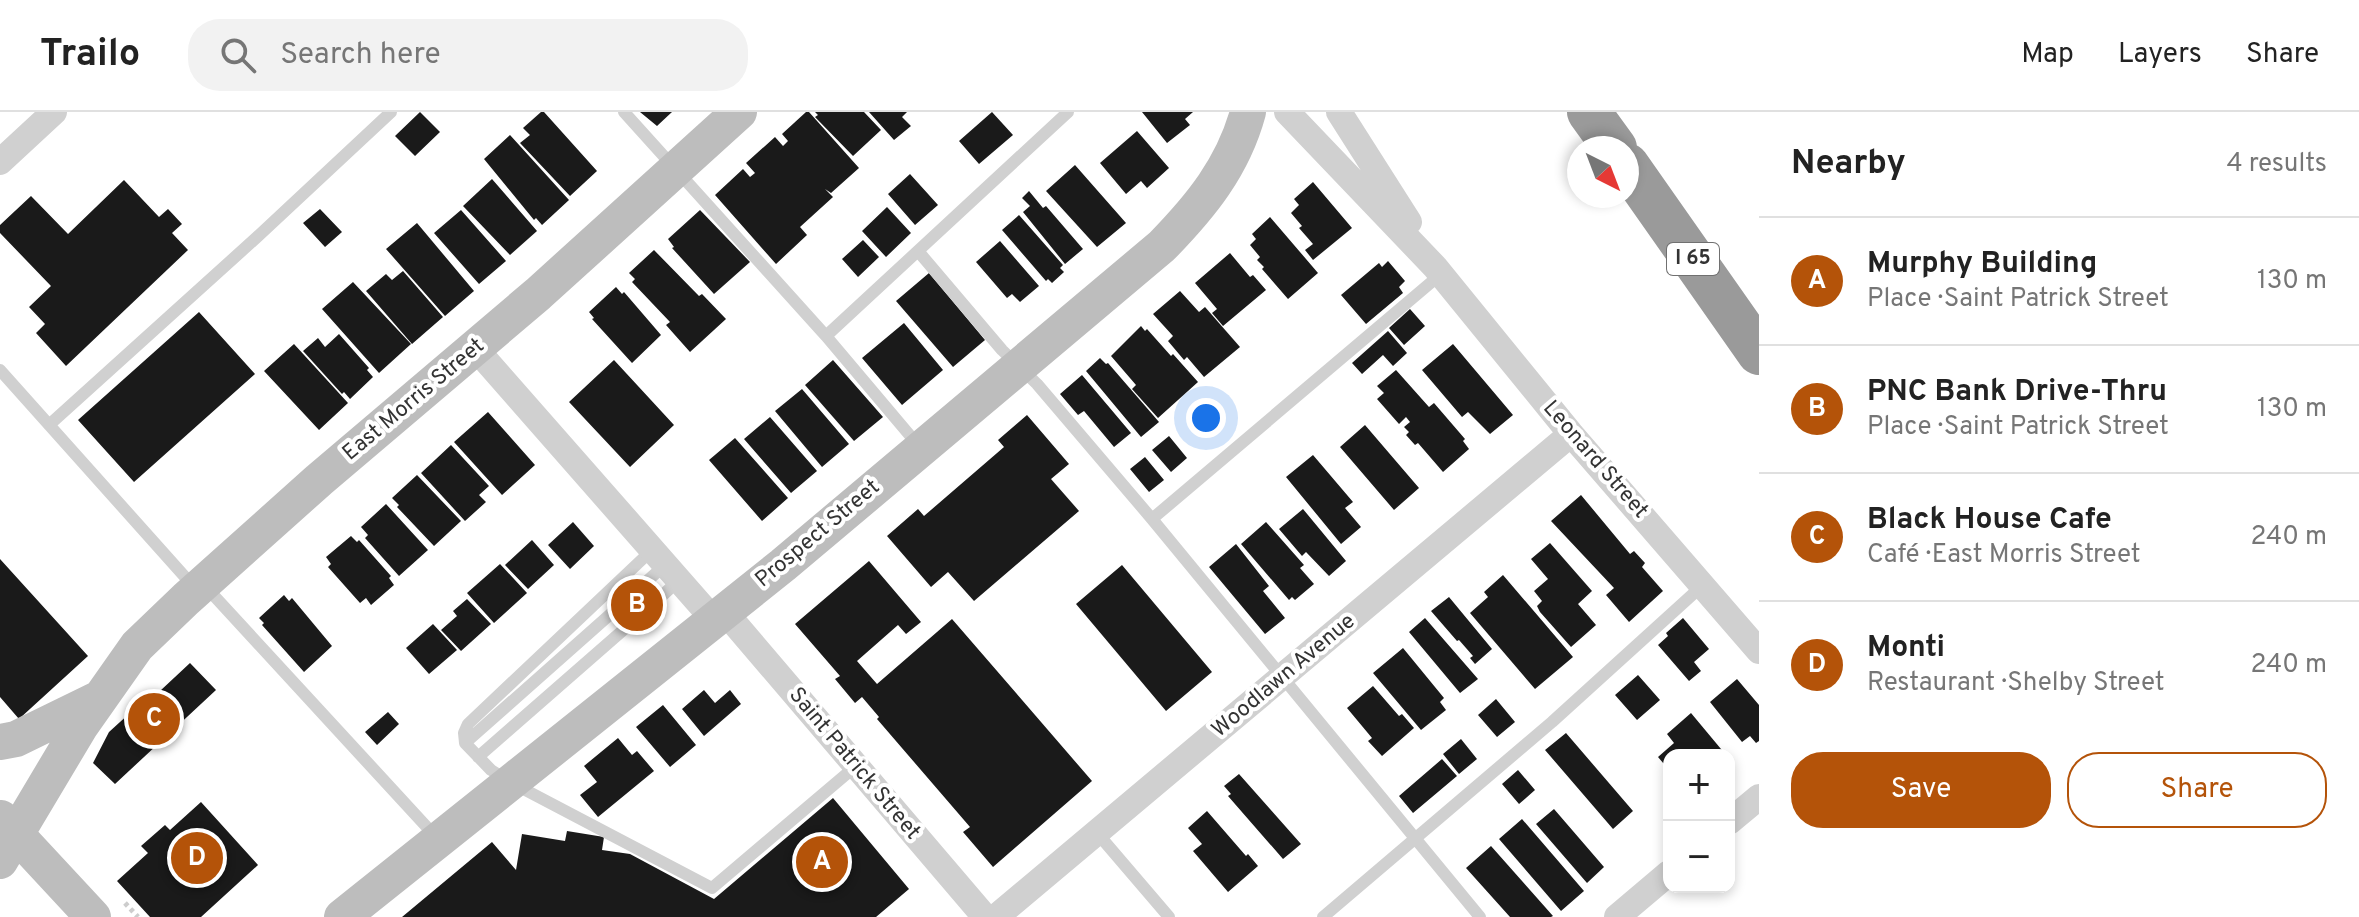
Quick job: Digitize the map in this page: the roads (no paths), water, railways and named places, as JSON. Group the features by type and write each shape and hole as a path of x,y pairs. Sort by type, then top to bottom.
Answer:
{"highway":[{"path":"1589,112 1606,136"},
{"name":"I 65","path":"1639,182 1759,353"}],"main road":[{"name":"East Morris Street","path":"6,838 137,646 319,480 475,348 739,112"},
{"name":"Prospect Street","path":"342,917 719,615 1162,246 1205,200 1228,165 1248,112"},
{"name":"East Morris Street","path":"0,742 40,729 99,698"},
{"path":"6,838 93,917"}],"street":[{"path":"0,162 54,112"},
{"name":"Leonard Street","path":"1287,112 1438,270 1571,434 1759,651"},
{"name":"Leonard Street","path":"1339,112 1438,270"},
{"name":"Saint Patrick Street","path":"475,348 666,565 719,615 856,766 985,917"},
{"name":"Woodlawn Avenue","path":"996,917 1571,434"},
{"path":"1730,821 1759,797"},
{"path":"1617,917 1663,878"}],"lane":[{"path":"49,425 391,112"},
{"path":"624,112 826,336 920,449"},
{"path":"826,336 1068,112"},
{"path":"918,251 1152,519 1480,917"},
{"path":"1152,519 1438,270"},
{"path":"0,370 438,840"},
{"path":"637,590 666,565"},
{"path":"651,606 666,565"},
{"path":"666,565 468,724 464,733 465,743 478,757 491,770 512,783 712,888 856,766"},
{"path":"1323,917 1552,722 1703,585"},
{"path":"465,743 623,603"},
{"path":"478,757 637,618"},
{"path":"1098,834 1169,917"}],"place":[{"name":"PNC Bank Drive-Thru","path":"637,605"},
{"name":"Black House Cafe","path":"154,719"},
{"name":"Monti","path":"197,858"},
{"name":"Murphy Building","path":"822,862"}]}
